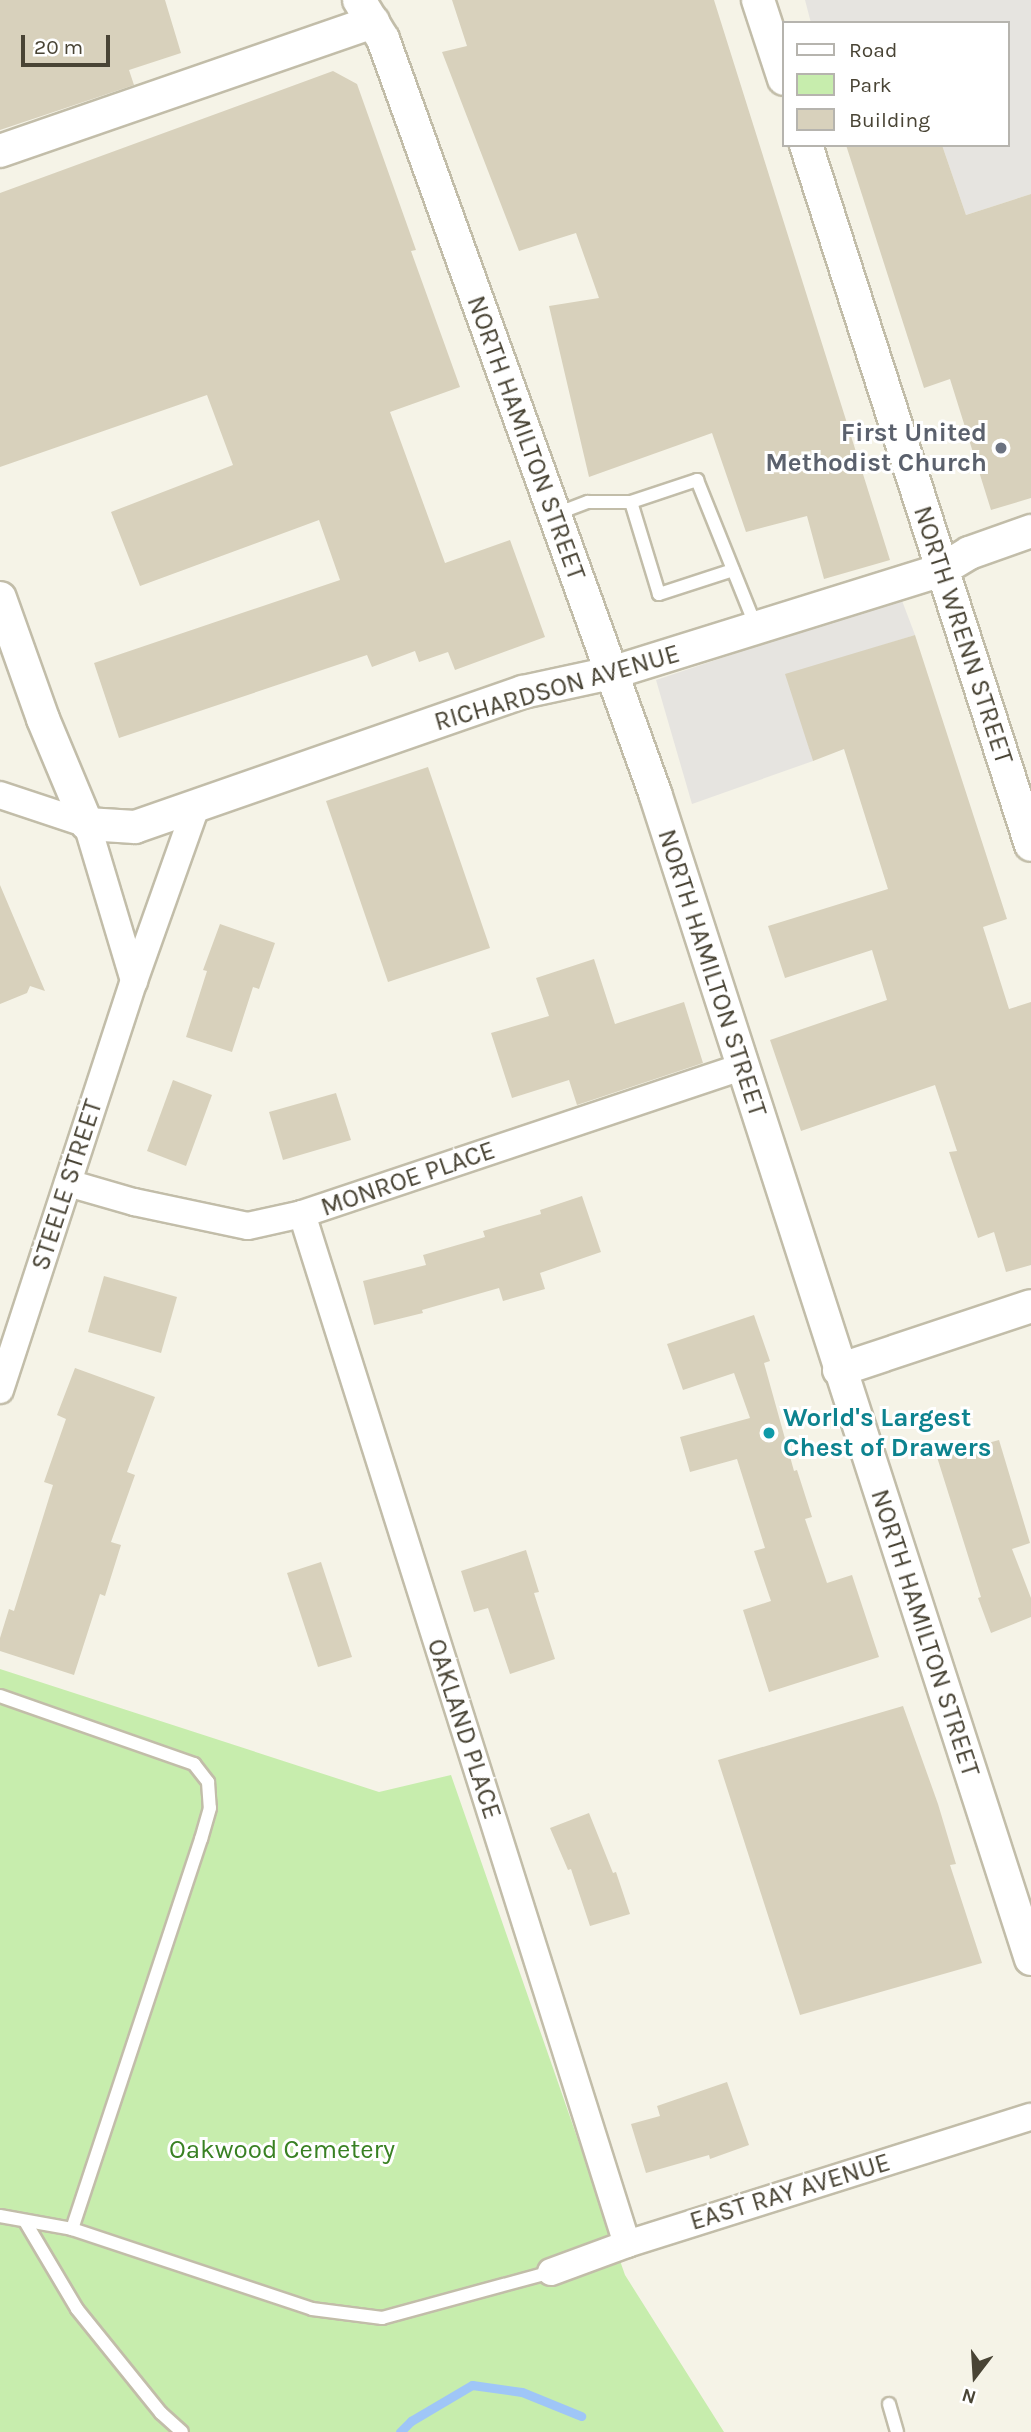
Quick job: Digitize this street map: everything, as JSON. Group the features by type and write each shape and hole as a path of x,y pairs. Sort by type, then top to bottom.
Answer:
{"street":[{"path":"758,0 782,73"},
{"path":"0,151 366,11"},
{"name":"NORTH HAMILTON STREET","path":"366,11 383,39 654,793 1031,1959"},
{"name":"NORTH WRENN STREET","path":"807,147 1031,845"},
{"name":"RICHARDSON AVENUE","path":"0,795 87,824 135,827 523,692 611,673 941,570 969,553 1031,531"},
{"path":"0,598 43,719 87,824 134,981"},
{"name":"STEELE STREET","path":"0,1390 134,981 196,807"},
{"name":"MONROE PLACE","path":"68,1183 134,1202 248,1226 302,1214 741,1067"},
{"name":"OAKLAND PLACE","path":"302,1214 626,2244"},
{"path":"839,1370 1031,1307"},
{"name":"EAST RAY AVENUE","path":"551,2272 626,2244 1031,2117"}],"lane":[{"path":"554,515 588,502 631,502 697,480 756,628"},
{"path":"631,502 660,594 733,570"},
{"path":"0,1696 194,1764 208,1782 210,1808 201,1839 72,2229"},
{"path":"0,2216 26,2223 72,2229 312,2309 382,2318 551,2272"},
{"path":"26,2223 77,2309 161,2413 182,2432"},
{"path":"889,2404 897,2432"}],"green space":[{"name":"Oakwood Cemetery","path":"0,1669 379,1792 451,1775 625,2275 724,2432 0,2432"}],"shaded area":[{"path":"805,0 1031,0 1031,194 966,215 943,147 1010,147 1010,21 810,21"},
{"path":"901,598 915,635 787,675 813,761 692,804 656,680"}],"building":[{"path":"0,0 165,0 181,53 129,70 134,85 0,130"},
{"path":"452,0 714,0 890,560 824,579 807,516 746,532 712,433 589,477 549,306 599,298 576,233 519,251 442,52 467,46"},
{"path":"333,71 357,84 416,250 411,251 460,387 390,412 445,563 510,540 545,637 455,670 448,652 419,662 415,651 372,667 367,655 119,738 94,663 340,580 319,520 140,586 111,512 233,465 207,395 0,467 0,193"},
{"path":"847,147 943,147 966,215 1031,194 1031,498 991,510 950,379 924,388"},
{"path":"915,635 1007,919 983,927 1009,1009 1031,1002 1031,1265 1006,1272 994,1232 978,1238 949,1152 957,1151 935,1085 801,1131 770,1040 887,1000 872,950 785,978 768,926 888,889 844,749 813,761 785,674"},
{"path":"428,767 490,948 388,982 326,801"},
{"path":"0,885 45,991 30,986 27,993 0,1004"},
{"path":"220,924 275,943 259,989 253,987 232,1052 186,1037 207,971 203,970"},
{"path":"594,959 615,1024 684,1002 703,1063 577,1105 569,1080 512,1098 491,1033 549,1016 536,978"},
{"path":"173,1080 212,1095 186,1166 147,1151"},
{"path":"336,1093 351,1140 283,1160 269,1112"},
{"path":"582,1196 601,1252 540,1273 545,1289 503,1301 499,1288 422,1310 423,1313 374,1325 363,1281 426,1265 423,1255 485,1237 483,1231 541,1214 540,1210"},
{"path":"104,1276 177,1297 161,1353 88,1332"},
{"path":"754,1315 770,1361 764,1363 794,1471 797,1470 812,1517 805,1519 827,1583 852,1575 879,1657 769,1692 743,1610 771,1601 754,1551 765,1548 737,1459 690,1472 680,1437 750,1418 734,1373 683,1390 667,1344"},
{"path":"75,1368 155,1397 127,1472 135,1475 111,1542 121,1545 105,1596 100,1594 74,1675 0,1651 0,1638 9,1609 14,1611 53,1485 44,1482 66,1419 57,1415"},
{"path":"999,1440 1030,1543 1012,1549 1031,1598 1031,1617 991,1633 978,1598 981,1597 937,1457"},
{"path":"526,1550 539,1592 534,1593 555,1659 510,1674 488,1608 474,1612 461,1571"},
{"path":"321,1562 352,1657 318,1667 287,1573"},
{"path":"903,1706 938,1804 956,1864 950,1865 982,1963 800,2015 718,1760"},
{"path":"589,1813 613,1873 616,1872 630,1914 590,1926 571,1869 568,1870 550,1828"},
{"path":"727,2082 749,2145 710,2159 709,2155 646,2173 631,2124 660,2116 657,2106"}],"waterway":[{"path":"400,2432 411,2421 472,2385 522,2392 581,2416"}],"place":[{"name":"First United Methodist Church","path":"1001,448"},
{"name":"World's Largest Chest of Drawers","path":"769,1433"}]}
